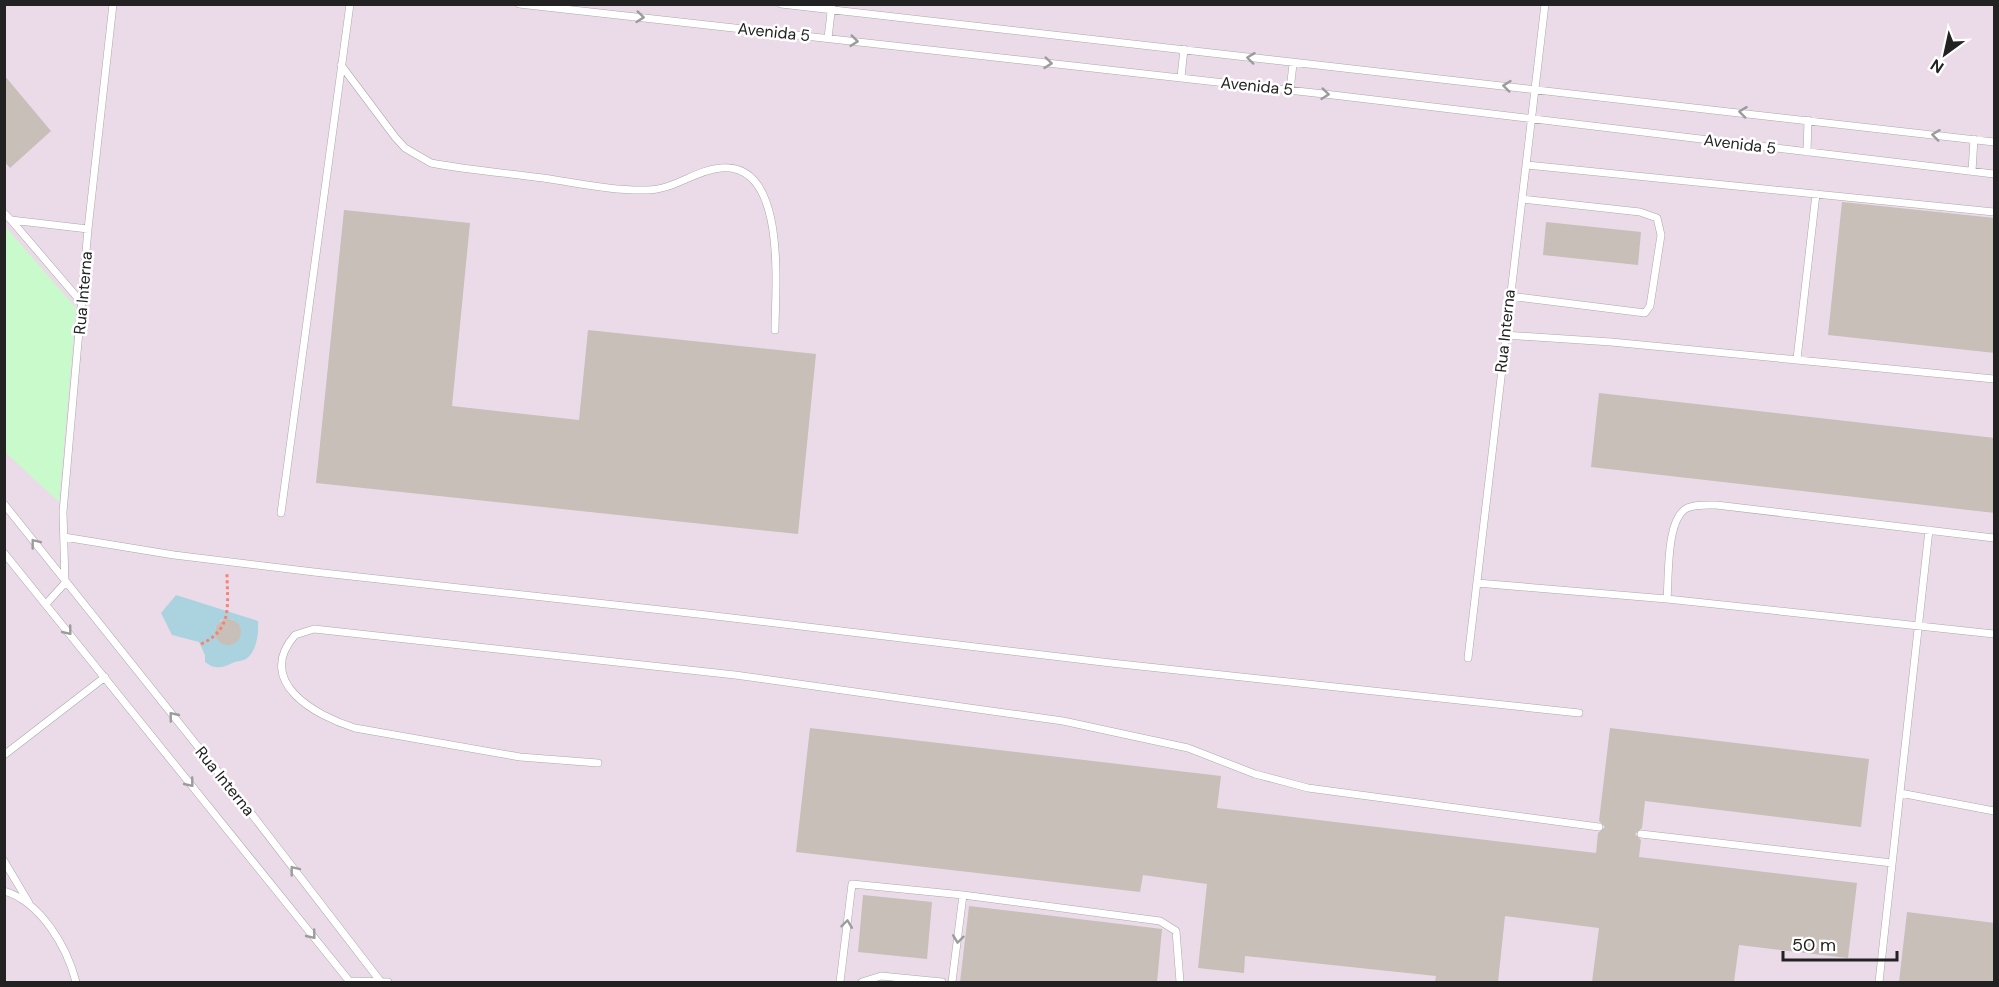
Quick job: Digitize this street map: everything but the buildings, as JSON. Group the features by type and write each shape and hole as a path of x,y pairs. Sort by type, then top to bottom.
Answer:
{"lane":[{"name":"Rua Interna","path":"65,583 63,512 88,229 112,4"},
{"path":"281,513 350,4"},
{"name":"Avenida 5","path":"519,4 583,8 1995,174"},
{"name":"Avenida 5","path":"781,4 831,7 1293,64 1536,88 1995,142"},
{"name":"Rua Interna","path":"1468,658 1545,4"},
{"path":"828,38 831,7"},
{"path":"1180,77 1184,49"},
{"path":"1290,90 1293,64"},
{"path":"341,65 405,148 431,163 620,189 650,190 665,188 711,169 723,167 742,172 764,195 773,225 775,330"},
{"path":"1807,152 1808,120"},
{"path":"1972,171 1974,139"},
{"path":"1527,165 1995,212"},
{"path":"1797,359 1816,194"},
{"path":"1509,297 1645,313 1650,306 1661,235 1657,218 1640,212 1522,199"},
{"path":"4,213 82,303"},
{"path":"11,220 88,229"},
{"path":"1505,335 1566,338 1995,379"},
{"name":"Rua Interna","path":"4,504 247,808 380,982"},
{"path":"1667,599 1674,525 1680,514 1695,506 1716,505 1995,538"},
{"path":"1879,982 1929,530"},
{"path":"64,537 226,561 1111,663 1579,713"},
{"path":"4,553 349,982 388,982"},
{"path":"46,604 65,583"},
{"path":"1477,583 1667,599 1995,634"},
{"path":"598,763 520,757 355,729 331,721 312,710 287,685 281,668 284,654 295,635 314,629 735,675 1085,726 1188,748 1256,774 1308,789 1599,827"},
{"path":"4,755 105,677"},
{"path":"1900,793 1995,811"},
{"path":"1641,834 1892,863"},
{"path":"4,861 30,904 46,922 60,944 73,969 76,982"},
{"path":"840,982 852,884 963,895 1160,921 1176,931 1180,982"},
{"path":"4,891 30,904"},
{"path":"952,982 963,895"},
{"path":"862,982 881,976 942,982"}],"path":[{"path":"201,644 216,637 226,619 226,561"}],"shaded area":[{"path":"5,5 1994,5 1994,982 5,982"}],"green space":[{"path":"4,225 76,308 59,502 5,452"}],"water":[{"path":"176,595 258,621 257,637 252,653 244,660 223,667 213,666 205,662 205,655 199,642 172,635 161,613","holes":["232,619 239,626 240,636 233,644 223,643 216,636 215,628 221,620"]}]}
